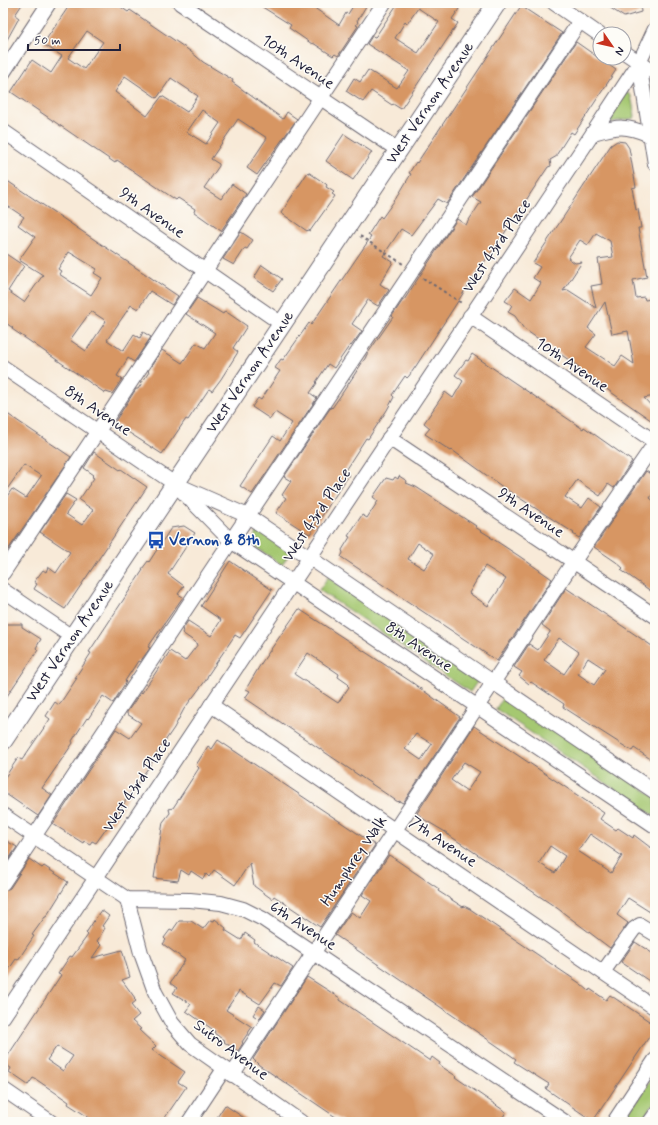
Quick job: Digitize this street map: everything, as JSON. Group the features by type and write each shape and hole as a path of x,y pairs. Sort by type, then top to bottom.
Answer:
{"main road":[{"name":"West Vernon Avenue","path":"3,741 496,3"}],"street":[{"path":"3,73 49,3"},
{"name":"10th Avenue","path":"180,3 398,150"},
{"path":"3,573 384,3"},
{"path":"554,3 592,29"},
{"path":"3,883 580,21"},
{"name":"West 43rd Place","path":"3,1017 593,133 639,62 655,29"},
{"path":"632,57 655,73"},
{"path":"639,62 655,164"},
{"path":"593,133 614,127 633,128 650,135"},
{"name":"9th Avenue","path":"3,131 282,324"},
{"name":"10th Avenue","path":"470,316 655,443"},
{"name":"8th Avenue","path":"3,367 175,484 248,516 655,792"},
{"name":"9th Avenue","path":"389,438 655,616"},
{"path":"494,682 655,443"},
{"name":"8th Avenue","path":"175,484 231,541 655,826"},
{"path":"3,590 72,637"},
{"name":"Humphrey Walk","path":"188,1122 228,1072 313,953 494,682"},
{"name":"7th Avenue","path":"211,705 655,1008"},
{"path":"3,815 127,900"},
{"name":"6th Avenue","path":"127,900 190,900 221,903 243,909 263,919 565,1122"},
{"name":"Sutro Avenue","path":"127,900 141,953 155,992 172,1023 190,1044 228,1072 302,1122"},
{"path":"603,972 634,929 640,925 655,934"},
{"path":"614,1122 655,1060"},
{"path":"3,1089 51,1122"},
{"path":"650,1122 655,1115"}],"green space":[{"path":"624,93 628,93 631,96 635,116 634,118 612,122 604,126"},
{"path":"259,530 291,551 282,565 250,543"},
{"path":"328,577 479,679 470,692 319,590"},
{"path":"504,695 655,797 655,816 496,709"},
{"path":"655,1073 655,1101 641,1122 622,1122"}],"building":[{"path":"3,3 23,3 15,15 19,18 3,47"},
{"path":"71,3 115,3 128,12 130,10 190,51 203,62 233,80 232,82 283,119 287,112 297,119 257,175 247,168 267,138 238,119 211,159 219,164 219,166 204,188 221,199 232,184 246,194 221,231 194,212 195,209 178,198 176,200 117,160 115,163 11,92 32,60 51,73 62,56 43,44","holes":["87,31 103,42 84,69 68,58","125,76 157,98 171,78 198,96 187,112 162,96 147,116 115,92","202,110 220,123 206,144 187,132"]},
{"path":"256,3 316,3 313,7 339,25 346,13 348,14 355,3 368,3 357,21 358,22 356,25 358,26 338,56 335,54 333,56 313,43 312,44 289,28 291,25"},
{"path":"398,3 460,3 457,7 459,9 452,19 458,23 401,109 393,104 392,105 371,91 363,102 346,91 354,78 360,82 368,70 397,88 409,71 367,44 372,36 375,37","holes":["418,8 439,22 418,53 395,38 405,22 407,24"]},
{"path":"603,3 640,3 641,12 624,17"},
{"path":"521,6 562,33 447,204 438,199 411,235 401,229 383,256 393,262 380,284 389,290 378,306 368,300 352,324 362,331 334,368 328,364 310,393 317,398 252,494 240,486 273,436 280,441 292,423 275,412 270,419 252,407 258,398 261,400 280,371 275,368 281,359 283,360 309,323 311,325 371,237 368,235 380,216 382,218 399,194 411,174 409,173 416,162 417,163"},
{"path":"576,42 592,53 592,66 610,66 616,70 574,134 571,132 557,156 550,160 551,166 548,167 473,278 416,366 407,378 405,376 392,395 394,397 387,410 368,439 366,438 344,472 349,475 310,534 276,513 286,498 282,495 291,481 284,477 331,407 332,408 339,398 457,219 466,225 481,202 472,197"},
{"path":"344,134 372,152 353,180 326,161"},
{"path":"617,141 625,142 629,148 636,187 632,188 636,210 638,209 641,228 638,228 647,277 633,280 636,298 644,297 645,300 651,299 655,321 655,396 644,398 655,410 655,423 524,329 515,316 508,312 512,305 505,301 515,288 531,299 541,283 533,278 540,267 533,263 611,145","holes":["596,233 610,241 613,257 598,259 602,284 591,286 596,308 568,290 563,291 582,262 575,263 568,258 580,240 588,245","605,302 612,334 628,331 634,364 622,356 615,366 586,347 596,334 588,328"]},
{"path":"308,172 326,184 326,187 334,192 332,194 335,196 310,231 307,231 281,213"},
{"path":"3,178 178,296 172,305 150,291 138,309 131,305 107,340 123,351 134,334 140,338 143,332 151,337 134,362 128,358 117,376 122,379 112,394 105,393 12,329 13,328 3,321 3,252 24,266 8,291 24,302 43,275 19,260 35,237 18,225 24,217 3,203","holes":["69,252 97,269 94,273 102,278 91,295 59,274 61,271 58,269","91,311 106,321 86,351 70,340"]},
{"path":"241,232 253,240 247,249 245,248 234,265 223,259"},
{"path":"262,265 282,279 273,291 254,278"},
{"path":"197,298 223,314 225,311 247,326 233,348 238,352 221,379 212,391 209,389 162,454 114,423 136,389 138,389 162,350 182,363 196,343 205,348 215,333 186,314"},
{"path":"472,354 583,429 584,427 632,461 614,488 608,484 600,496 577,480 565,497 582,508 589,498 601,507 579,538 573,534 574,533 504,488 452,450 451,451 425,434 430,428 424,423 445,392 453,398 463,381 455,375 466,360 468,361"},
{"path":"3,411 71,457 8,550 3,547 3,502 12,489 26,498 41,476 24,465 3,495"},
{"path":"94,452 147,487 65,609 34,589 37,584 34,582 43,570 46,572 48,567 56,573 70,552 40,532 66,494 76,500 66,514 82,525 93,510 79,500 94,478 92,477 94,475 84,468"},
{"path":"646,471 655,477 655,490 650,498 655,502 655,594 621,570 623,568 616,562 594,547"},
{"path":"399,476 407,481 406,483 416,487 476,526 475,527 552,579 497,661 341,557 343,553 342,550 350,537 348,536 362,515 367,518 378,501 373,497 386,478 393,480 395,477 398,479","holes":["418,543 434,554 424,569 408,559","485,566 506,579 488,606 469,593"]},
{"path":"184,526 195,533 168,574 184,586 178,594 183,597 148,647 150,648 140,662 138,661 113,703 103,696 88,719 87,718 72,741 73,743 42,788 52,795 38,816 3,792 3,780 18,758 22,760 50,719 46,716 55,702 59,705 77,678 75,678 91,653 89,652 143,570 142,569 148,561 149,562 171,528"},
{"path":"230,561 272,590 240,638 235,635 206,680 184,709 174,728 127,798 113,823 111,822 96,843 92,841 90,844 84,841 83,843 53,824 116,729 130,738 141,723 127,714 127,712 141,692 142,693 170,651 185,661 198,644 182,633 182,630 188,621 211,636 221,620 201,606"},
{"path":"566,588 655,648 655,762 634,748 632,751 563,707 564,704 531,682 529,684 519,676 522,672 514,667 529,644 538,650 550,632 542,625","holes":["559,638 579,652 564,674 544,660","588,658 605,669 594,685 578,674"]},
{"path":"299,609 410,681 460,717 403,803 398,802 245,698 250,691 246,689 262,662","holes":["308,653 339,674 338,677 348,684 347,685 349,687 338,703 294,674","416,734 432,744 421,760 405,749"]},
{"path":"3,624 22,624 22,627 41,639 36,648 38,650 3,702"},
{"path":"474,726 604,813 600,819 616,830 618,828 633,838 634,835 655,851 655,904 650,912 628,898 617,915 628,923 610,948 557,908 447,833 425,820 417,813","holes":["464,762 480,772 467,791 451,780","590,834 622,856 611,873 578,851","550,846 565,856 555,873 539,863"]},
{"path":"218,740 375,845 320,927 274,896 272,899 254,886 250,863 235,885 214,870 209,877 206,874 203,879 191,871 189,875 181,870 178,881 154,878 163,822 170,813 169,809 173,808 199,768 196,765 208,746 212,749"},
{"path":"3,839 17,847 3,868"},
{"path":"389,855 439,889 438,891 463,907 464,906 470,909 581,984 589,991 590,989 606,1000 610,995 655,1025 655,1028 593,1121 546,1089 549,1084 514,1062 516,1059 335,935 351,912 360,918 371,901 362,895"},
{"path":"29,859 42,868 44,866 68,882 46,917 32,935 34,936 18,960 16,959 3,978 3,891 10,888"},
{"path":"101,910 109,916 102,926 105,928 97,941 101,945 92,958 122,950 130,977 122,980 135,998 134,999 136,1001 131,1005 139,1015 132,1021 156,1046 152,1050 185,1072 178,1082 186,1087 162,1122 96,1122 68,1104 69,1102 37,1080 33,1078 28,1085 9,1072 11,1068 3,1063 61,975 58,974 70,956 72,957 88,935 86,933","holes":["57,1046 73,1056 63,1071 47,1060"]},
{"path":"215,919 226,928 225,930 241,940 245,933 255,940 254,942 293,968 281,986 275,983 260,1004 239,991 226,1010 252,1027 238,1051 224,1042 225,1041 214,1033 215,1031 186,1011 191,1004 173,993 177,988 170,983 185,960 163,944 166,940 164,938 170,930 172,931 179,921 191,921 203,929 210,920 214,921"},
{"path":"635,942 655,955 655,985 621,962"},
{"path":"307,977 340,998 340,1000 430,1061 432,1057 440,1063 439,1065 456,1076 455,1077 506,1112 500,1122 343,1122 259,1065 253,1059"},
{"path":"259,1006 265,1010 259,1019 253,1015"},
{"path":"225,1105 250,1122 214,1122"}],"place":[{"name":"Vernon & 8th","path":"156,540"}]}
